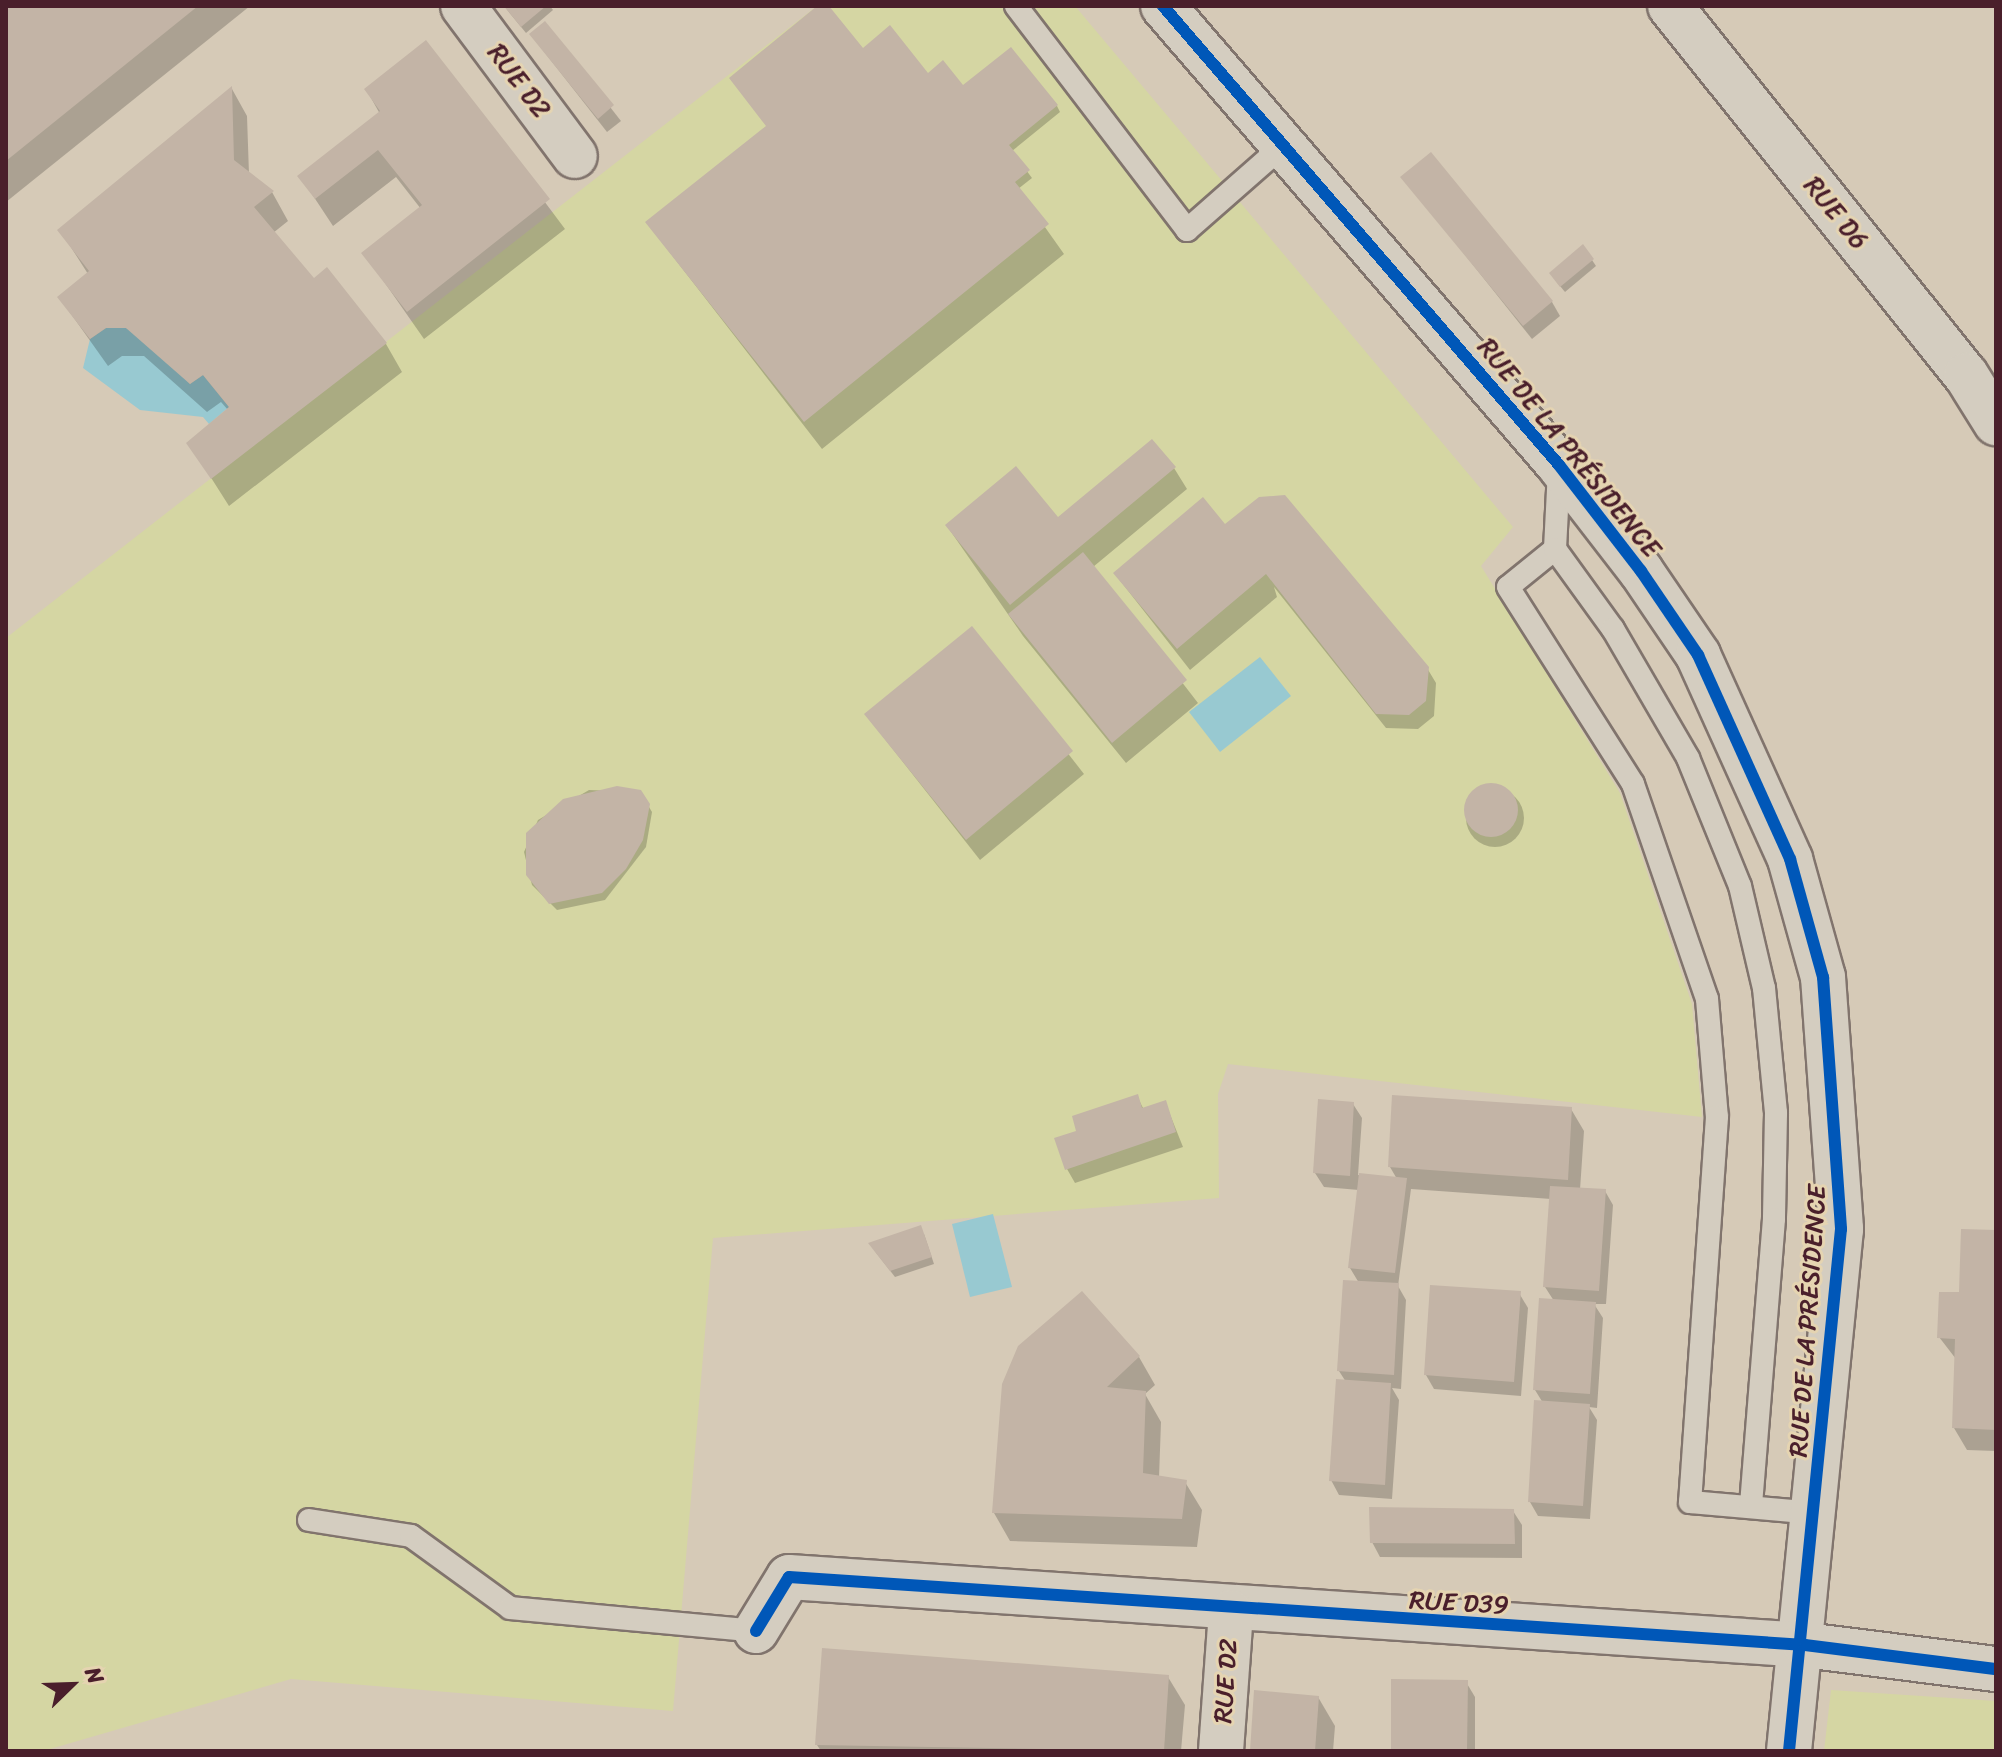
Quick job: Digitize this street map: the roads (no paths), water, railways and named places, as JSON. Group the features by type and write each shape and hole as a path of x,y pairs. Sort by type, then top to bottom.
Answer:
{"street":[{"name":"RUE D2","path":"463,6 575,156"},
{"name":"RUE DE LA PRÉSIDENCE","path":"1163,6 1286,143 1559,465 1641,571 1711,680 1790,859 1823,977 1841,1229 1805,1645 1789,1751"},
{"name":"RUE D6","path":"1670,6 1966,375 1996,423"},
{"name":"RUE D39","path":"756,1631 789,1577 1231,1612 1805,1645 1996,1669"},
{"name":"RUE D2","path":"1221,1751 1231,1612"}],"lane":[{"path":"1016,6 1187,230 1286,143"},
{"path":"1559,465 1555,549 1613,629 1688,758 1740,886 1764,988 1776,1113 1774,1219 1751,1507"},
{"path":"1555,549 1508,587 1633,784 1707,999 1717,1117 1690,1502 1816,1513"},
{"path":"309,1520 411,1536 510,1608 756,1631"}],"water":[{"path":"106,328 126,328 152,345 190,384 203,375 229,407 209,424 203,417 140,410 83,368 90,339"},
{"path":"1260,657 1291,696 1220,752 1189,712"},
{"path":"993,1214 1012,1287 970,1297 952,1224"}]}
